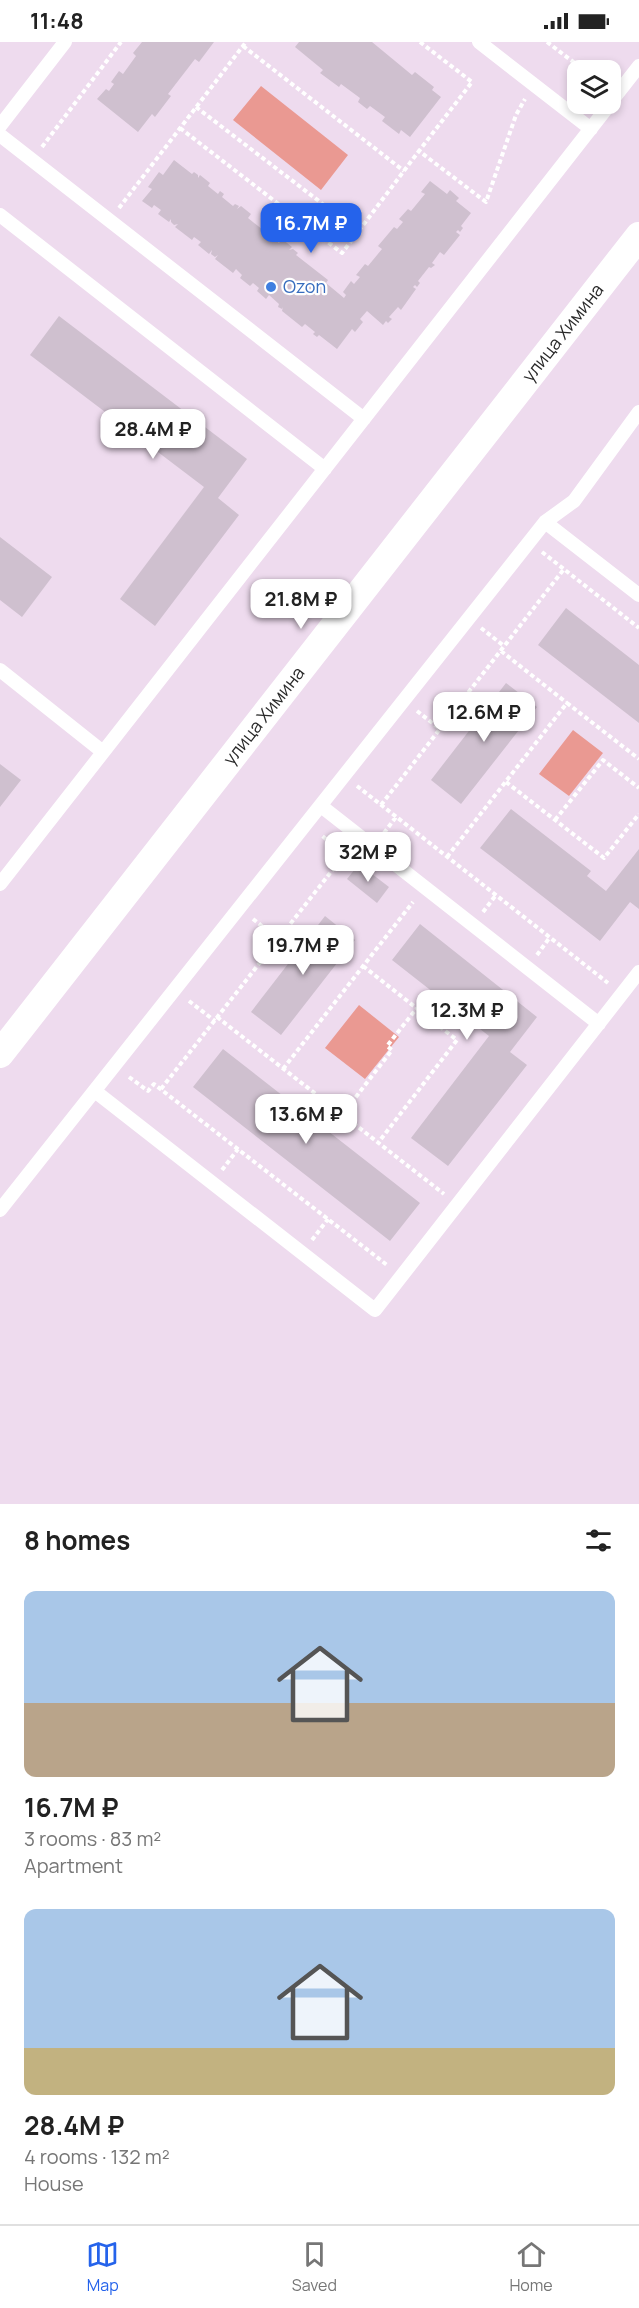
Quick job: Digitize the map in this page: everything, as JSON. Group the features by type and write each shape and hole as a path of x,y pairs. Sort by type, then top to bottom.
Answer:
{"street":[{"name":"улица Химина","path":"0,1054 639,236"}],"lane":[{"path":"0,126 65,42"},
{"path":"479,42 591,129"},
{"path":"621,89 639,66"},
{"path":"0,884 602,114"},
{"path":"0,135 364,419"},
{"path":"0,215 325,469"},
{"path":"0,1210 96,1092 545,522 574,501 639,412"},
{"path":"545,522 639,595"},
{"path":"0,670 103,752"},
{"path":"321,806 599,1024"},
{"path":"96,1092 375,1310 639,972"}],"path":[{"path":"32,160 121,42"},
{"path":"180,128 342,253 472,82 420,42"},
{"path":"547,42 571,60"},
{"path":"109,220 244,44 404,171"},
{"path":"419,151 486,202 516,115 533,84"},
{"path":"196,107 358,231"},
{"path":"530,542 639,627"},
{"path":"381,805 564,569"},
{"path":"469,619 504,646"},
{"path":"501,651 639,759"},
{"path":"405,701 440,729"},
{"path":"447,857 567,703"},
{"path":"555,820 603,760 639,788"},
{"path":"344,776 623,994"},
{"path":"506,782 604,858 639,814"},
{"path":"162,1089 345,854 307,824"},
{"path":"283,1069 417,896"},
{"path":"240,909 278,939"},
{"path":"363,966 457,1040 378,1143"},
{"path":"175,991 283,1069 457,1205"},
{"path":"342,1115 392,1050 387,1046 417,1008"},
{"path":"116,1066 148,1091 154,1084 162,1089 401,1277"},
{"path":"212,1182 238,1149"},
{"path":"302,1252 328,1219"}],"shaded area":[{"path":"261,86 348,155 321,190 233,120"},
{"path":"573,730 603,753 569,796 539,774"},
{"path":"359,1005 399,1037 365,1079 325,1048"}],"building":[{"path":"142,42 214,42 199,62 195,59 168,94 171,96 155,117 152,114 138,132 97,99 106,89 109,91 114,84 111,82 119,71 123,74 136,56 133,53"},
{"path":"299,42 372,42 412,75 415,72 434,87 432,90 441,97 410,137 401,130 399,134 382,121 385,117 370,106 367,109 358,102 360,98 341,84 339,87 320,73 323,70 295,47"},
{"path":"174,160 192,174 194,172 198,175 198,178 200,175 218,194 220,191 224,194 222,197 233,206 235,204 239,206 237,209 241,206 251,214 248,218 279,243 282,239 292,247 289,250 293,249 298,253 296,255 328,280 326,283 344,298 346,295 343,292 351,281 354,284 360,277 356,275 365,264 368,266 382,249 378,246 394,227 397,229 403,222 399,219 408,209 411,211 425,194 421,192 430,181 447,194 450,190 459,198 456,201 471,213 461,226 463,228 460,232 458,230 456,232 460,235 444,255 440,252 432,263 435,265 429,267 418,281 420,283 417,287 415,285 413,287 416,289 401,310 398,307 389,317 392,319 383,325 367,311 360,319 363,322 355,332 352,329 337,349 319,335 317,337 313,334 315,332 305,324 302,327 282,311 283,307 282,309 278,307 279,304 269,295 266,299 257,291 259,288 253,283 250,286 240,278 242,275 236,269 233,273 215,259 218,255 215,257 211,254 212,250 209,254 198,245 201,242 194,237 192,240 175,227 178,224 174,225 171,219 169,222 158,214 161,210 154,205 152,208 142,201 152,189 148,187 159,172 163,175"},
{"path":"59,316 247,459 218,498 239,515 155,626 120,599 204,487 30,355"},
{"path":"0,537 52,577 22,617 0,600"},
{"path":"566,608 639,665 639,723 538,645"},
{"path":"506,683 537,707 461,804 431,780"},
{"path":"0,764 21,780 0,807"},
{"path":"511,809 591,871 587,876 606,891 639,849 639,909 630,902 600,941 480,848"},
{"path":"359,864 389,887 377,903 347,879"},
{"path":"325,916 355,940 281,1035 251,1012"},
{"path":"420,924 537,1017 510,1052 527,1065 448,1166 411,1138 489,1036 392,960"},
{"path":"223,1049 420,1203 390,1241 193,1087"}],"place":[{"name":"Ozon","path":"271,287"}]}
